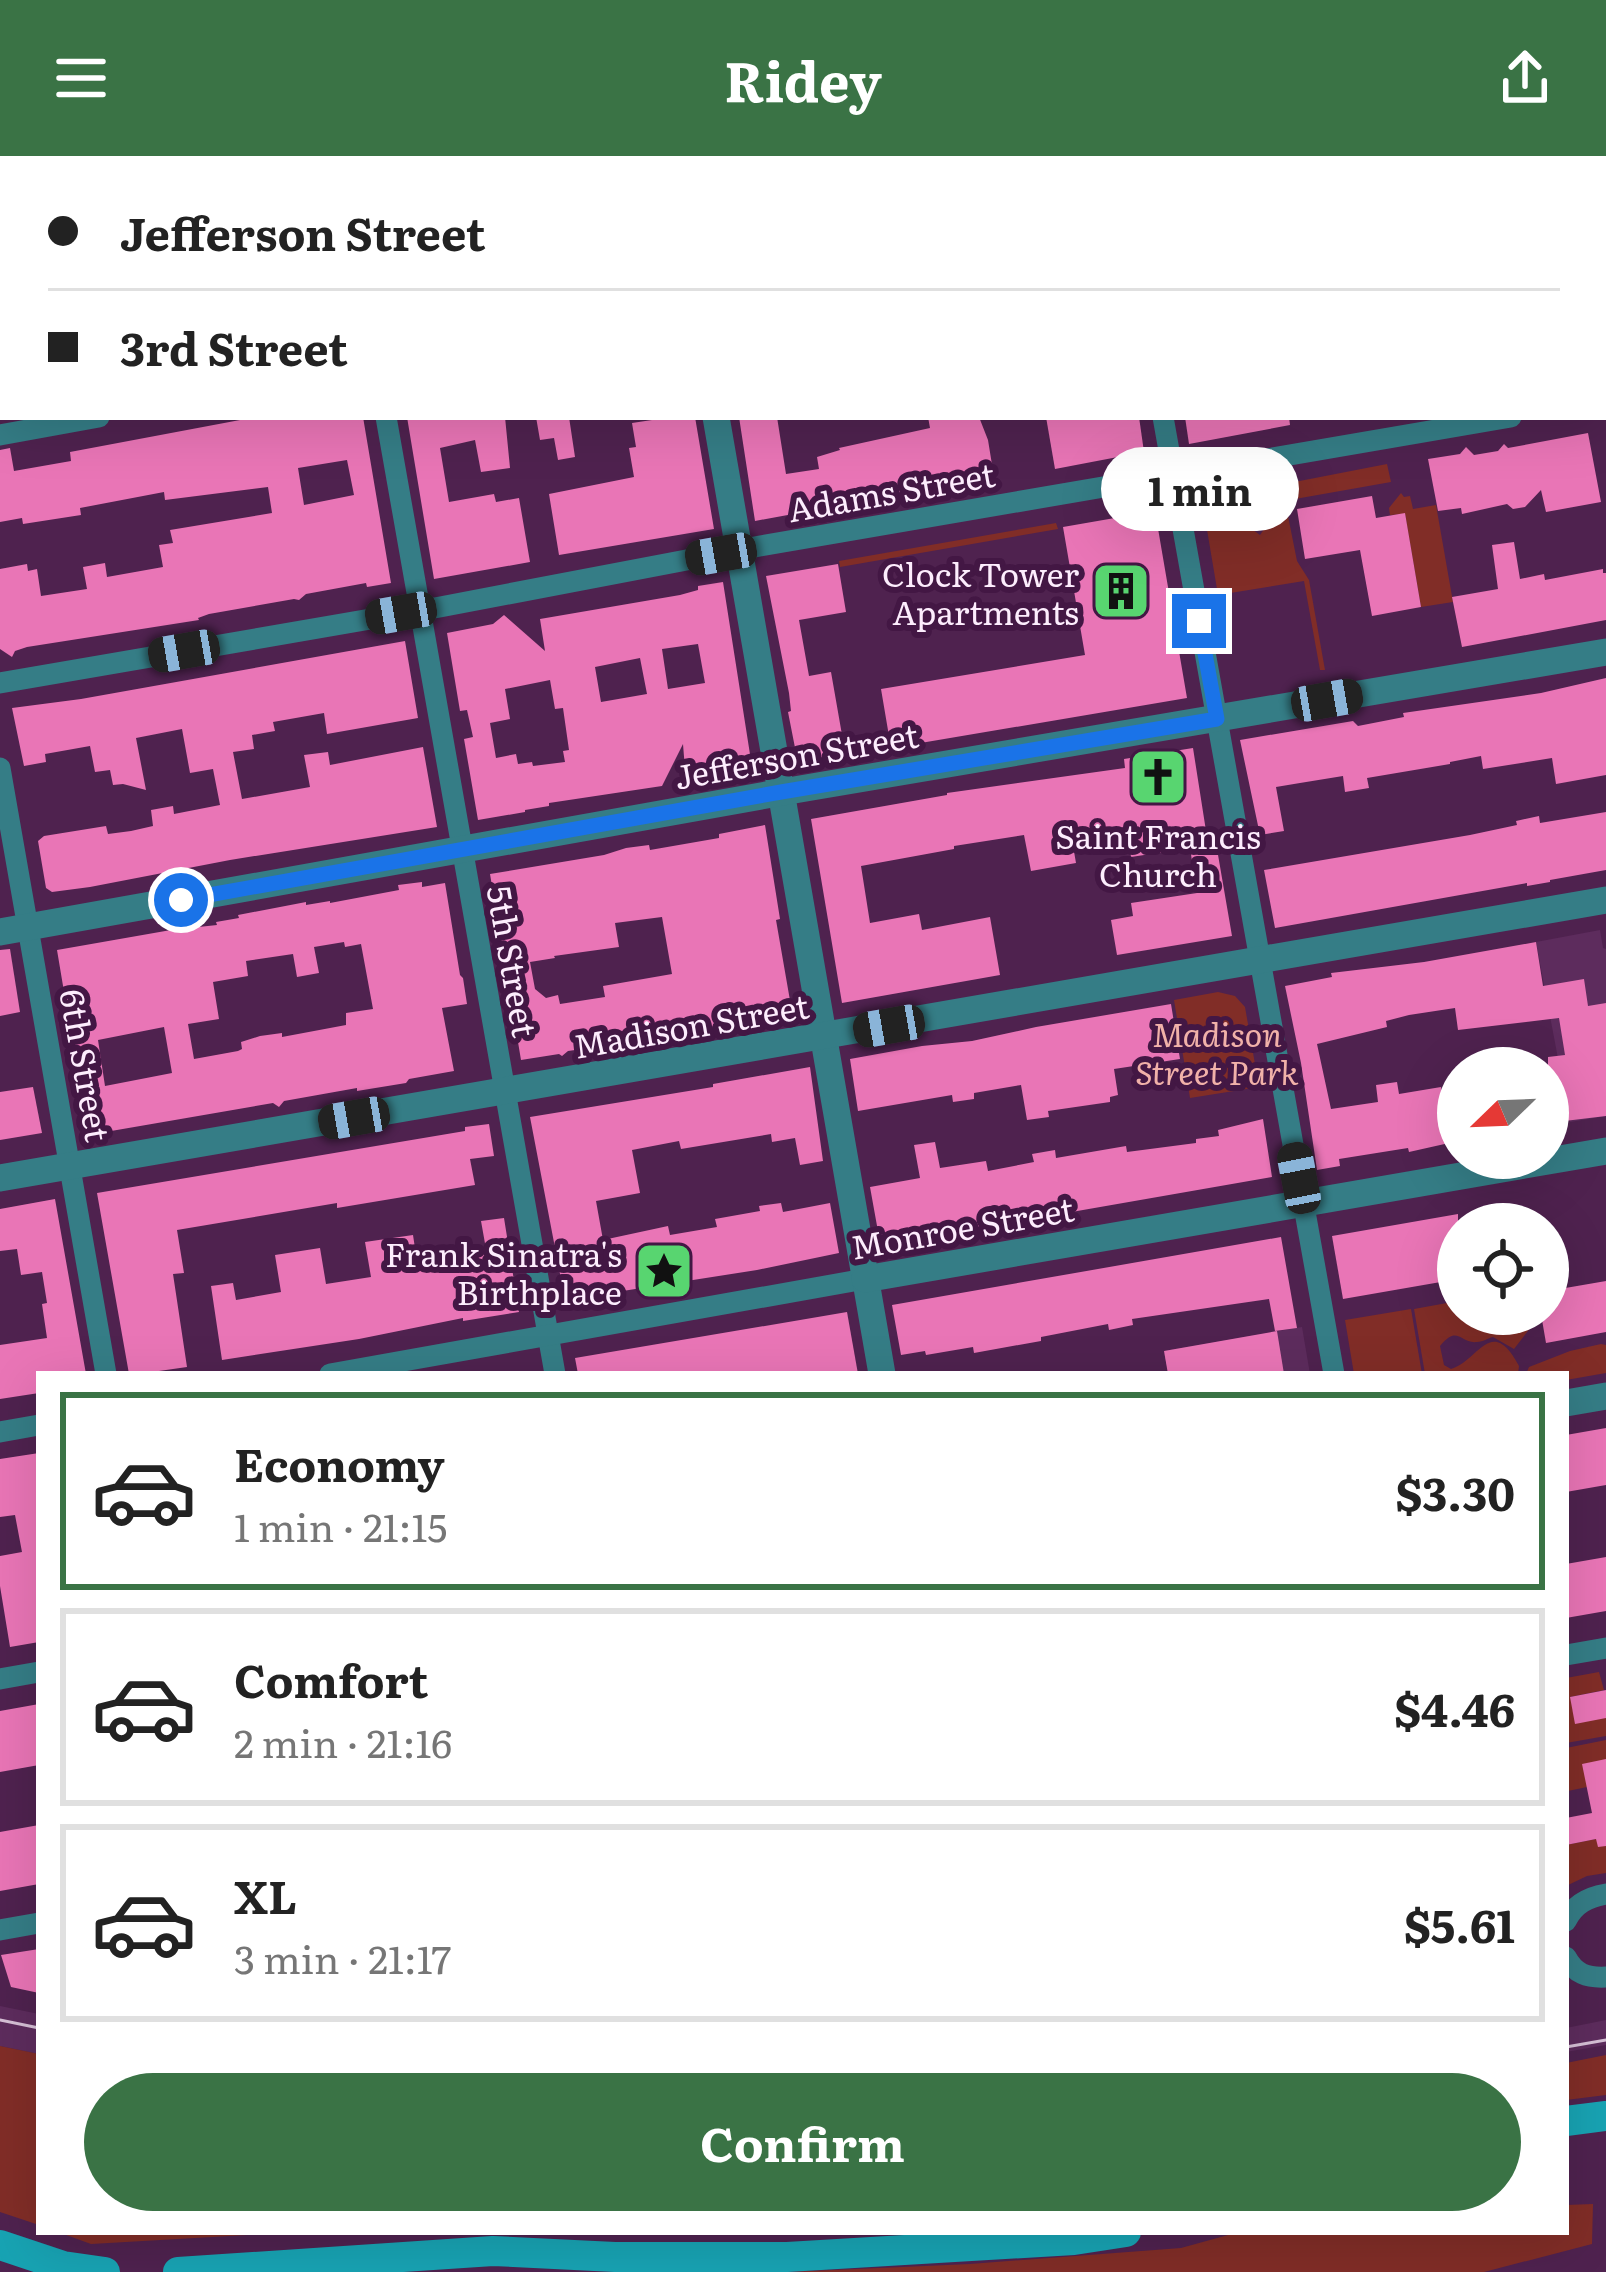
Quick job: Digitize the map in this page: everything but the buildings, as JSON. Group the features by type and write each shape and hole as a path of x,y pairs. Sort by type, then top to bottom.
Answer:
{"main road":[{"path":"1569,2121 1606,2116"},
{"path":"178,2272 493,2251 787,2257 1104,2235"},
{"path":"0,2245 63,2266 105,2272"}],"street":[{"path":"0,435 82,420"},
{"name":"5th Street","path":"387,420 554,1371"},
{"path":"717,420 881,1371"},
{"path":"1164,420 1333,1371"},
{"name":"Adams Street","path":"0,683 1494,420"},
{"name":"Jefferson Street","path":"0,932 781,792 1606,652"},
{"name":"6th Street","path":"0,768 105,1371"},
{"name":"Madison Street","path":"0,1178 1606,900"},
{"name":"Monroe Street","path":"347,1371 1606,1151"},
{"path":"1569,1402 1606,1396"},
{"path":"0,1432 36,1426"},
{"path":"1569,1654 1606,1648"},
{"path":"0,1679 36,1673"},
{"path":"1569,1916 1576,1906 1606,1894"},
{"path":"0,1930 36,1924"},
{"path":"1569,1961 1578,1972 1606,1977"}],"shaded area":[{"path":"1600,930 1606,949 1606,1116 1570,1122 1569,1047 1556,1047 1536,942"},
{"path":"1302,1327 1309,1371 1167,1371 1164,1351"},
{"path":"0,2006 36,2013 36,2053 0,2046"},
{"path":"1606,2020 1606,2045 1569,2051 1569,2027"}],"green space":[{"path":"1387,464 1391,482 1295,499 1288,503 1287,511 1271,514 1255,504 1242,522 1260,535 1271,519 1288,516 1297,561 1309,580 1325,670 1320,670 1304,581 1218,595 1202,500"},
{"path":"1401,493 1410,496 1413,509 1436,505 1453,602 1421,607 1405,514 1390,515 1389,508"},
{"path":"1056,523 1058,529 840,567 839,561"},
{"name":"Madison Street Park","path":"1218,992 1235,996 1245,1007 1259,1087 1190,1098 1174,1000"},
{"path":"1437,1305 1437,1335 1525,1335 1514,1349 1493,1337 1471,1342 1451,1336 1440,1346 1444,1365 1451,1369 1485,1345 1500,1343 1518,1371 1424,1371 1414,1309"},
{"path":"1411,1309 1421,1371 1354,1371 1345,1320"},
{"path":"1606,1345 1606,1373 1569,1379 1569,1371 1527,1371 1529,1367 1570,1351"},
{"path":"1599,1672 1604,1690 1570,1697 1606,1718 1606,1736 1569,1742 1569,1677"},
{"path":"1606,1740 1606,1759 1587,1787 1569,1791 1569,1747"},
{"path":"1606,1837 1606,1873 1569,1885 1569,1844"},
{"path":"0,2046 36,2053 36,2224 0,2212"},
{"path":"1606,2055 1606,2095 1569,2100 1569,2062"},
{"path":"1593,2204 1592,2244 1484,2272 788,2272 1181,2248 1228,2235 1569,2235 1569,2205"},
{"path":"66,2235 249,2235 91,2244"}],"tram line":[{"path":"0,2020 36,2027"},
{"path":"1569,2046 1606,2040"}],"place":[{"name":"Clock Tower Apartments","path":"1121,591"},
{"name":"Saint Francis Church","path":"1158,777"},
{"name":"Frank Sinatra's Birthplace","path":"664,1271"}],"route":[{"path":"181,900 1217,719 1199,621"}]}
